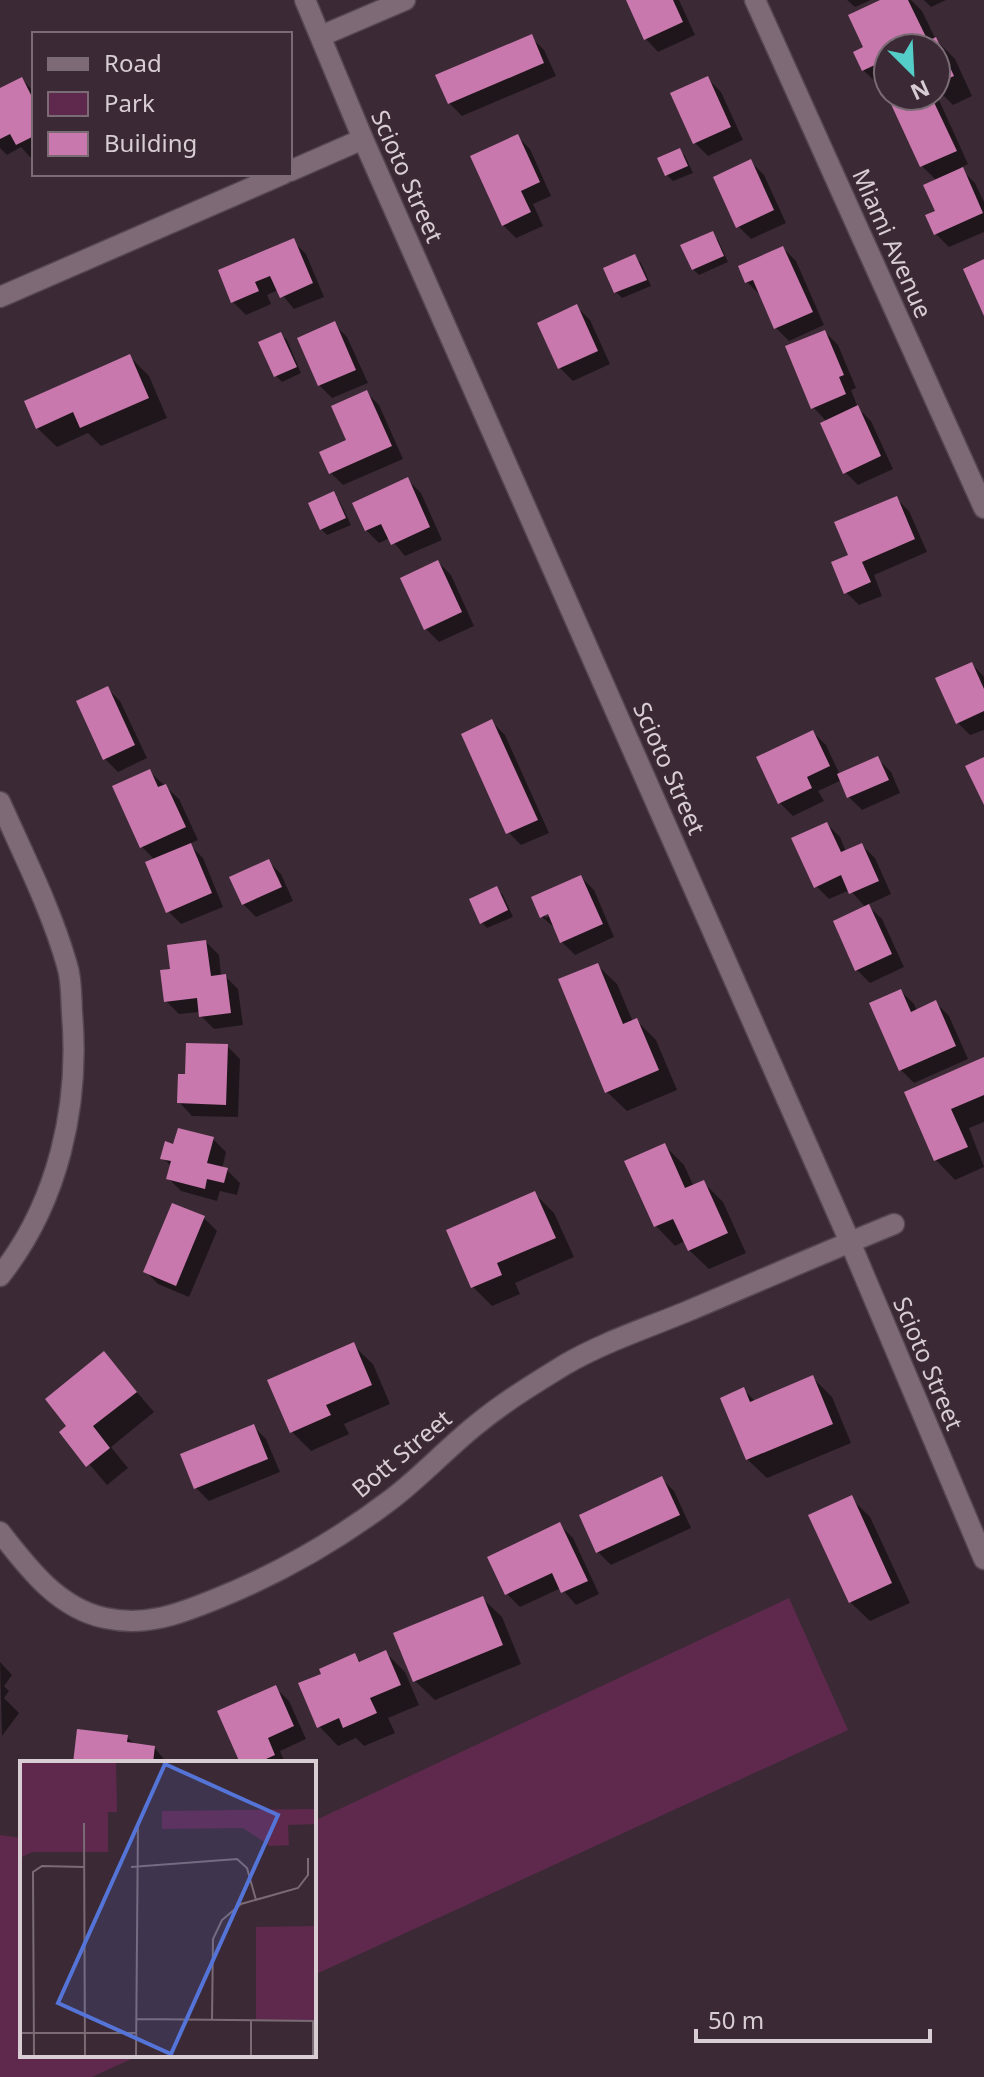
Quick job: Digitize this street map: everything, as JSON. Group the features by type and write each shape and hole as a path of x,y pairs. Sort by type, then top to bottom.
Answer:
{"street":[{"name":"Scioto Street","path":"305,0 363,139 850,1242 984,1559"},
{"path":"321,36 405,0"},
{"name":"Miami Avenue","path":"755,0 984,508"},
{"path":"292,170 363,139"},
{"path":"0,297 278,176"},
{"path":"0,802 47,908 68,968 74,1035 65,1136 57,1169 17,1255 0,1276"},
{"name":"Bott Street","path":"0,1532 27,1566 51,1591 68,1603 103,1618 131,1622 152,1621 184,1611 303,1558 358,1524 392,1499 491,1413 568,1363 894,1224"}],"green space":[{"path":"789,1598 848,1730 316,1974 316,1820"},
{"path":"0,1835 20,1838 20,2057 136,2057 92,2077 0,2077"}],"building":[{"path":"626,0 673,0 683,22 644,40"},
{"path":"880,0 908,0 924,32 872,32 872,66 862,71 853,52 863,47 848,15"},
{"path":"532,34 544,63 448,104 435,75"},
{"path":"708,76 731,127 693,144 670,93"},
{"path":"22,77 32,97 32,137 16,145 10,134 0,139 0,88"},
{"path":"895,112 939,112 957,151 920,167"},
{"path":"518,134 540,182 521,191 531,212 502,226 470,156"},
{"path":"680,148 688,166 665,176 657,158"},
{"path":"751,159 774,210 736,228 713,177"},
{"path":"963,167 983,213 934,235 925,215 935,211 923,185"},
{"path":"713,231 724,256 692,270 680,245"},
{"path":"294,238 313,283 280,298 270,276 255,282 259,291 231,303 218,270"},
{"path":"783,246 813,312 774,329 753,280 745,283 738,266"},
{"path":"635,254 647,280 614,293 603,268"},
{"path":"984,259 984,316 963,269"},
{"path":"577,304 598,351 558,369 537,323"},
{"path":"335,321 356,370 318,386 297,338"},
{"path":"825,330 844,375 839,377 846,394 811,409 785,346"},
{"path":"281,332 297,367 274,377 258,342"},
{"path":"130,354 149,398 80,428 73,412 36,429 24,401"},
{"path":"367,390 392,446 329,474 319,452 346,440 331,406"},
{"path":"858,405 881,456 843,474 820,423"},
{"path":"408,477 430,527 391,545 381,524 365,531 352,503"},
{"path":"334,491 346,518 320,530 308,503"},
{"path":"897,496 915,539 862,562 871,582 844,594 831,562 848,555 834,522"},
{"path":"438,560 462,612 424,630 400,578"},
{"path":"972,662 984,689 984,711 956,724 935,678"},
{"path":"108,686 135,745 103,760 76,701"},
{"path":"492,719 538,820 506,834 461,734"},
{"path":"813,730 830,766 807,777 812,788 778,804 756,757"},
{"path":"878,756 889,780 847,798 837,774"},
{"path":"984,757 984,805 965,766"},
{"path":"150,769 158,787 166,784 186,827 140,848 112,786"},
{"path":"827,822 841,852 862,843 879,881 849,894 841,875 814,888 791,838"},
{"path":"191,843 212,893 166,913 145,862"},
{"path":"269,859 282,887 242,905 229,877"},
{"path":"581,875 603,924 560,943 548,914 540,918 531,897"},
{"path":"497,886 508,910 480,924 469,899"},
{"path":"869,904 892,954 855,971 833,921"},
{"path":"206,940 211,976 226,974 231,1013 199,1017 197,998 164,1002 160,970 170,969 167,945"},
{"path":"598,963 623,1024 637,1018 659,1070 605,1093 558,979"},
{"path":"901,989 911,1012 936,1000 956,1046 899,1071 869,1003"},
{"path":"186,1043 228,1044 226,1105 177,1103 178,1074 185,1074"},
{"path":"984,1057 984,1095 951,1109 968,1147 934,1161 904,1092"},
{"path":"178,1128 214,1137 207,1163 228,1168 224,1183 207,1179 205,1189 166,1179 171,1161 160,1159 165,1141 173,1144"},
{"path":"665,1143 685,1188 704,1180 728,1233 688,1251 673,1219 654,1227 624,1161"},
{"path":"535,1191 556,1238 497,1263 502,1275 471,1288 446,1230"},
{"path":"172,1203 205,1216 176,1286 143,1272"},
{"path":"354,1342 372,1385 326,1405 331,1415 290,1433 267,1380"},
{"path":"104,1351 137,1392 93,1426 110,1448 86,1467 59,1432 66,1426 45,1399"},
{"path":"813,1375 833,1424 746,1460 720,1398 744,1387 750,1402"},
{"path":"254,1424 268,1459 194,1489 180,1454"},
{"path":"662,1476 680,1515 596,1553 579,1515"},
{"path":"852,1495 892,1583 849,1603 808,1515"},
{"path":"560,1522 588,1581 561,1593 552,1573 505,1595 487,1557"},
{"path":"483,1596 503,1645 413,1682 393,1633"},
{"path":"386,1650 401,1685 370,1698 377,1713 343,1728 339,1718 317,1728 298,1683 321,1674 319,1669 355,1653 359,1662"},
{"path":"276,1685 294,1726 268,1738 275,1755 262,1761 239,1761 217,1711"},
{"path":"77,1729 128,1735 127,1742 155,1746 153,1761 73,1761"}]}
